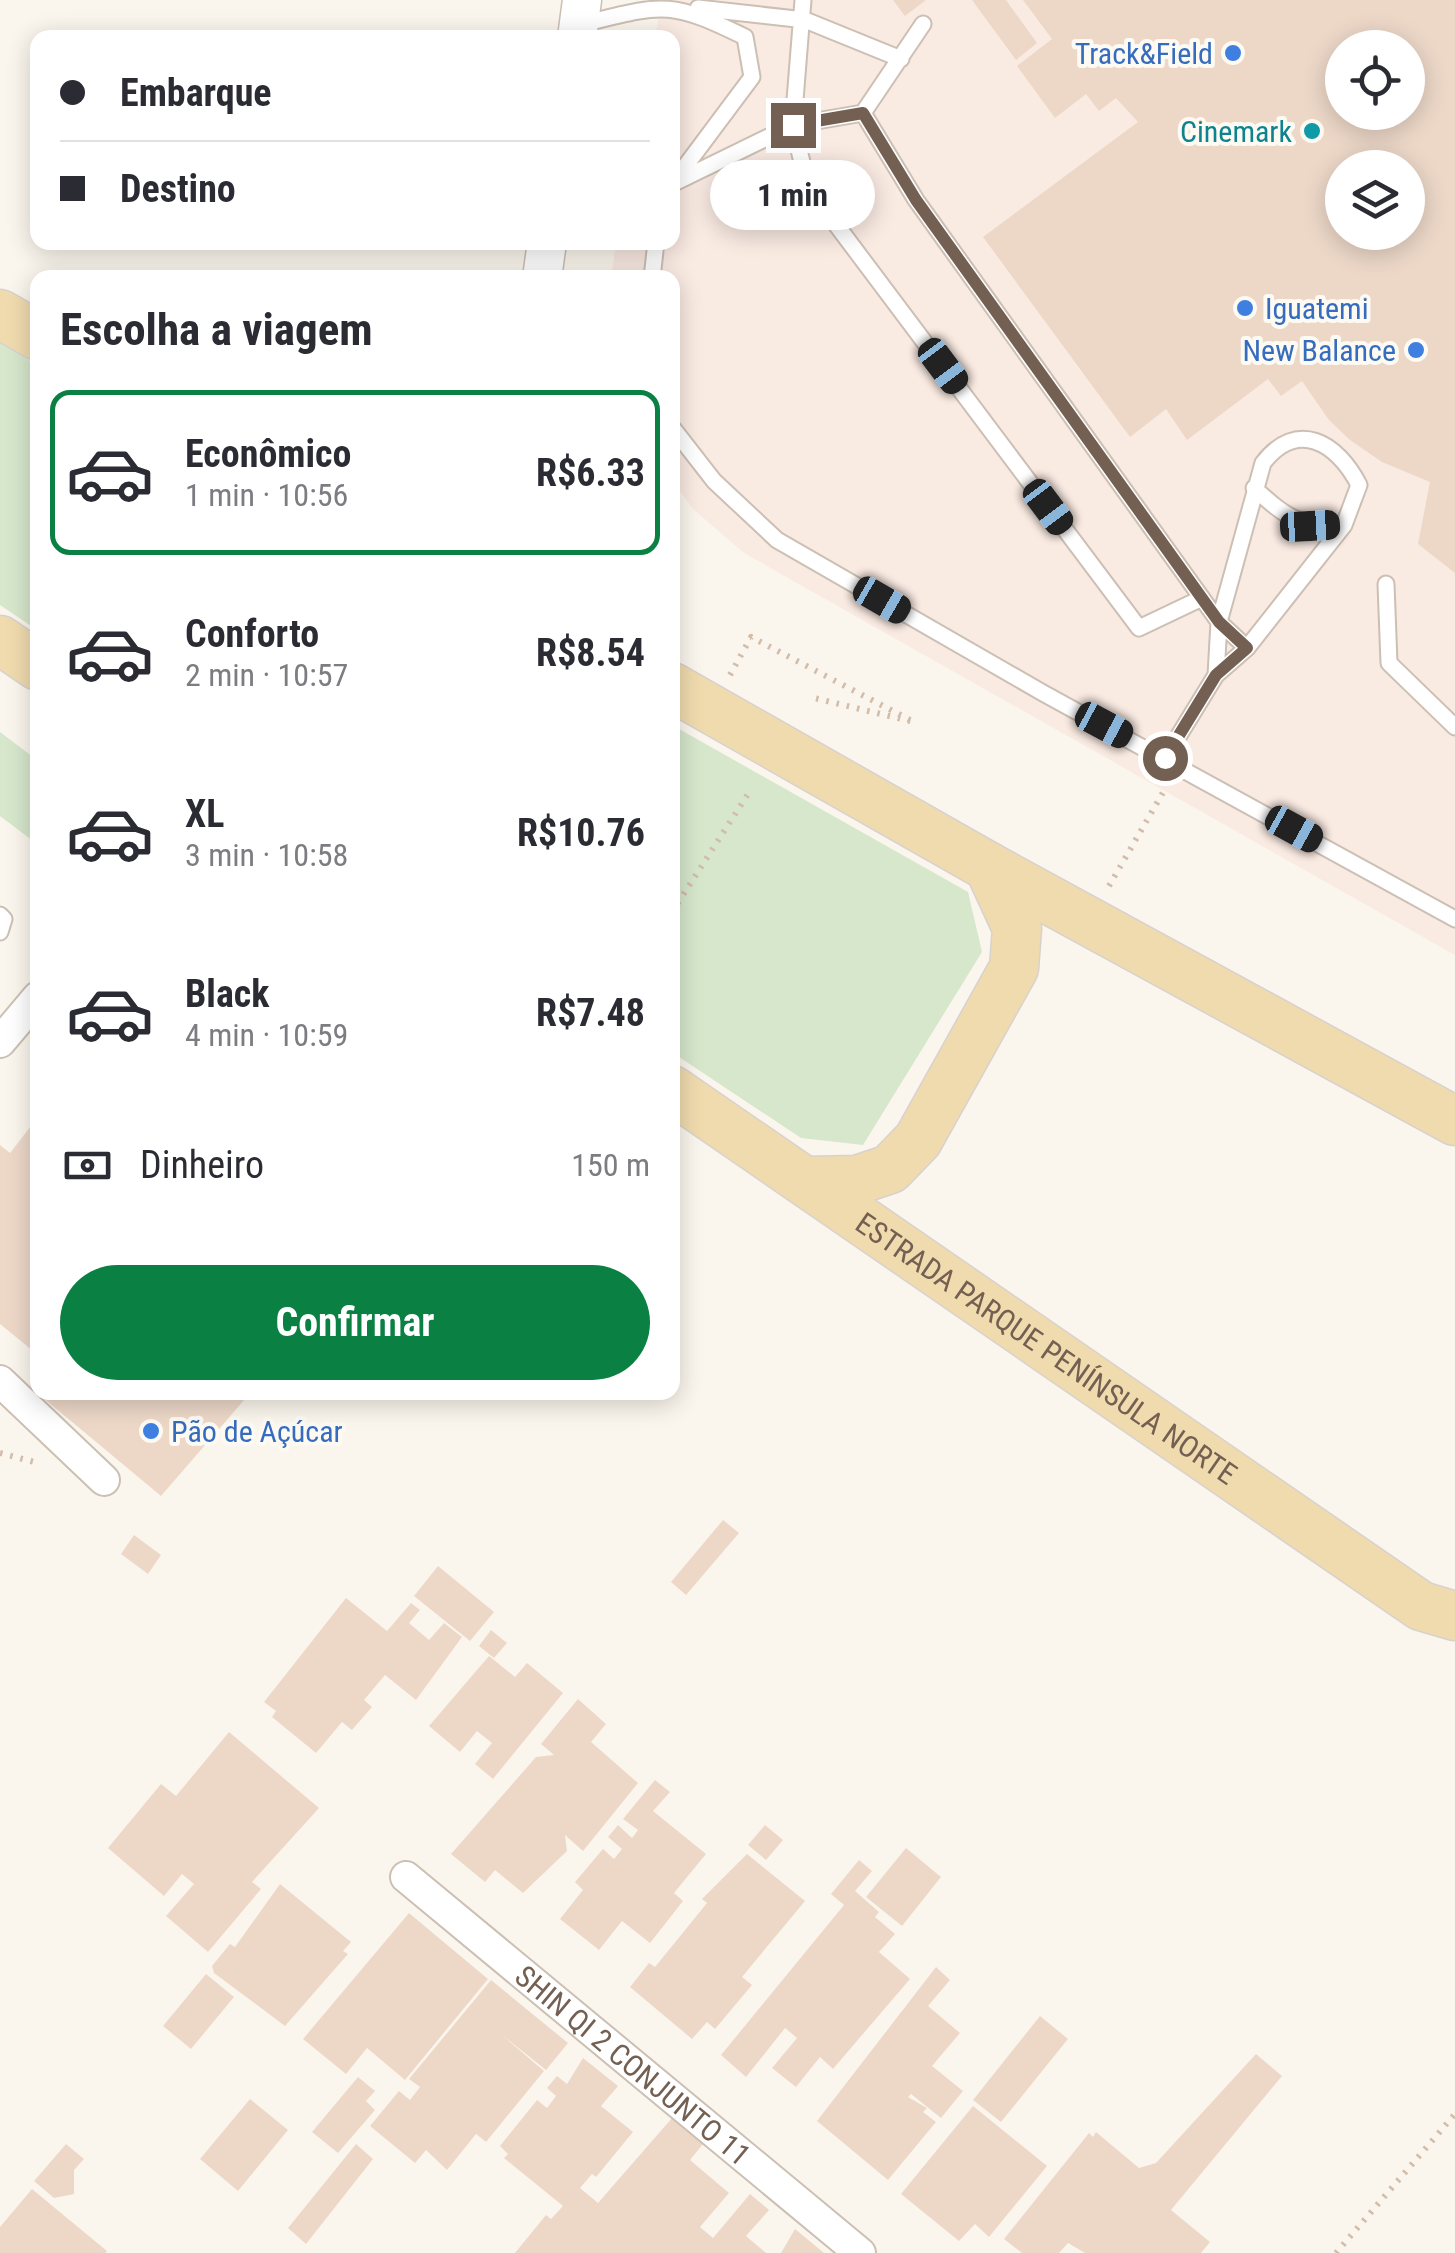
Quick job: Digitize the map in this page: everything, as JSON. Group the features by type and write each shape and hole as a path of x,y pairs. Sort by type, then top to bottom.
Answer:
{"main road":[{"path":"0,314 30,331"},
{"path":"0,640 30,661"},
{"path":"691,697 1088,922 1455,1121"},
{"path":"805,1180 857,1180 890,1169 918,1140 1014,968 1017,928 989,867"},
{"name":"ESTRADA PARQUE PENÍNSULA NORTE","path":"680,1095 1438,1611"}],"street":[{"path":"3,1032 30,1006"},
{"path":"0,1380 104,1480"},
{"name":"SHIN QI 2 CONJUNTO 11","path":"406,1877 860,2253"}],"lane":[{"path":"803,0 793,125 808,186 1140,628 1202,598"},
{"path":"579,21 661,5 804,20 901,59"},
{"path":"680,172 752,77 745,37 694,8"},
{"path":"680,179 793,125 863,113 922,24"},
{"path":"863,113 916,200 1219,622 1247,648"},
{"path":"680,437 714,481 777,540 1455,918"},
{"path":"1165,758 1216,675 1247,648 1344,525 1359,485 1347,462 1326,447 1296,438 1277,446 1263,464 1219,622 1216,675"},
{"path":"1254,488 1282,513 1310,526 1344,525"},
{"path":"1386,584 1389,663 1455,727"},
{"path":"0,915 4,919 0,932"}],"path":[{"path":"691,697 751,637 914,722 810,697"},
{"path":"1088,922 1164,791 1165,758"},
{"path":"680,900 748,794"},
{"path":"1336,2253 1455,2114"}],"shaded area":[{"path":"662,0 1455,0 1455,955 744,553 693,509 680,491 680,270 612,270 615,250 680,250 680,30 656,30"}],"green space":[{"path":"0,343 30,361 30,625 0,605"},
{"path":"680,730 968,892 982,952 863,1145 801,1138 680,1058"},
{"path":"0,732 30,755 30,839 0,816"}],"building":[{"path":"893,0 926,0 905,16"},
{"path":"972,0 1006,0 1037,43 1016,60"},
{"name":"Iguatemi","path":"1023,0 1455,0 1455,573 1418,544 1430,482 1382,462 1350,440 1329,420 1302,381 1281,396 1268,379 1187,440 1166,409 1130,437 983,237 1138,122 1116,98 1099,111 1086,94 1055,118 1017,66 1052,39"},
{"path":"30,1127 30,1348 0,1324 0,1145 10,1153"},
{"name":"Pão de Açúcar","path":"46,1400 244,1400 161,1496"},
{"path":"723,1520 739,1533 686,1595 671,1582"},
{"path":"134,1535 161,1555 148,1574 121,1554"},
{"path":"438,1566 494,1612 470,1641 414,1596"},
{"path":"346,1598 387,1631 411,1603 420,1610 409,1623 429,1640 444,1623 462,1637 416,1700 385,1675 364,1700 372,1707 352,1730 342,1722 316,1753 272,1717 276,1711 264,1702"},
{"path":"491,1630 507,1643 494,1658 479,1646"},
{"path":"489,1656 515,1677 527,1663 563,1693 493,1779 475,1764 492,1743 477,1731 460,1752 429,1726"},
{"path":"578,1699 606,1724 591,1742 638,1783 583,1851 565,1835 567,1851 523,1893 495,1870 485,1882 451,1854 536,1757 554,1755 541,1744"},
{"path":"229,1732 319,1808 252,1882 261,1889 208,1952 166,1916 194,1884 182,1874 164,1896 108,1848 161,1784 176,1796"},
{"path":"655,1780 670,1792 653,1811 706,1854 674,1893 683,1901 650,1943 622,1921 599,1950 560,1919 583,1890 575,1882 603,1849 614,1859 622,1849 608,1837 618,1825 632,1838 638,1830 623,1819"},
{"path":"765,1825 783,1840 766,1860 748,1845"},
{"path":"906,1848 941,1877 902,1926 866,1897"},
{"path":"747,1854 805,1901 742,1977 752,1985 715,2029 707,2022 692,2039 630,1987 649,1963 655,1967 707,1903 702,1899"},
{"path":"859,1860 872,1871 855,1891 879,1912 875,1917 895,1934 879,1952 910,1979 833,2069 820,2057 796,2087 772,2068 797,2038 785,2028 746,2077 721,2055 844,1905 831,1894"},
{"path":"280,1884 351,1942 343,1951 348,1954 285,2026 214,1973 212,1966 230,1944 235,1947"},
{"path":"409,1913 488,1979 405,2080 367,2048 346,2074 303,2039"},
{"path":"936,1967 950,1980 928,2006 960,2033 932,2066 963,2091 941,2118 911,2094 908,2097 927,2108 923,2112 936,2122 888,2180 817,2121"},
{"path":"206,1974 234,1997 191,2049 163,2026"},
{"path":"491,1980 568,2043 546,2070 502,2035 544,2071 486,2142 476,2134 447,2170 426,2150 415,2163 370,2126 399,2091 410,2100 420,2087 409,2079"},
{"path":"1040,2016 1068,2039 1001,2122 973,2100"},
{"path":"1256,2054 1282,2076 1171,2210 1210,2242 1201,2253 1085,2253 1068,2243 1059,2253 1022,2253 1004,2239 1089,2133 1093,2137 1096,2132 1139,2168 1156,2163"},
{"path":"583,2058 618,2086 601,2106 633,2132 596,2177 592,2174 580,2188 598,2203 672,2118 703,2144 690,2160 729,2193 700,2227 713,2238 750,2194 769,2210 746,2236 766,2253 515,2253 546,2215 551,2219 563,2206 504,2158 508,2154 500,2146 537,2100 547,2108 556,2096 547,2088 557,2076 567,2084"},
{"path":"358,2077 375,2091 366,2101 375,2110 338,2153 312,2132"},
{"path":"250,2099 288,2130 238,2191 200,2159"},
{"path":"973,2106 1047,2166 989,2237 975,2224 959,2241 901,2194"},
{"path":"66,2144 84,2159 74,2170 74,2194 54,2198 34,2181"},
{"path":"356,2144 373,2159 306,2244 288,2228"},
{"path":"32,2189 107,2251 0,2253 0,2227"},
{"path":"795,2229 824,2253 781,2253"}],"place":[{"name":"Track&Field","path":"1233,53"},
{"name":"Cinemark","path":"1312,131"},
{"name":"Iguatemi","path":"1245,308"},
{"name":"New Balance","path":"1416,350"},
{"name":"Pão de Açúcar","path":"151,1431"}],"route":[{"path":"793,125 863,113 916,200 1219,622 1247,648 1216,675 1165,758"}]}
